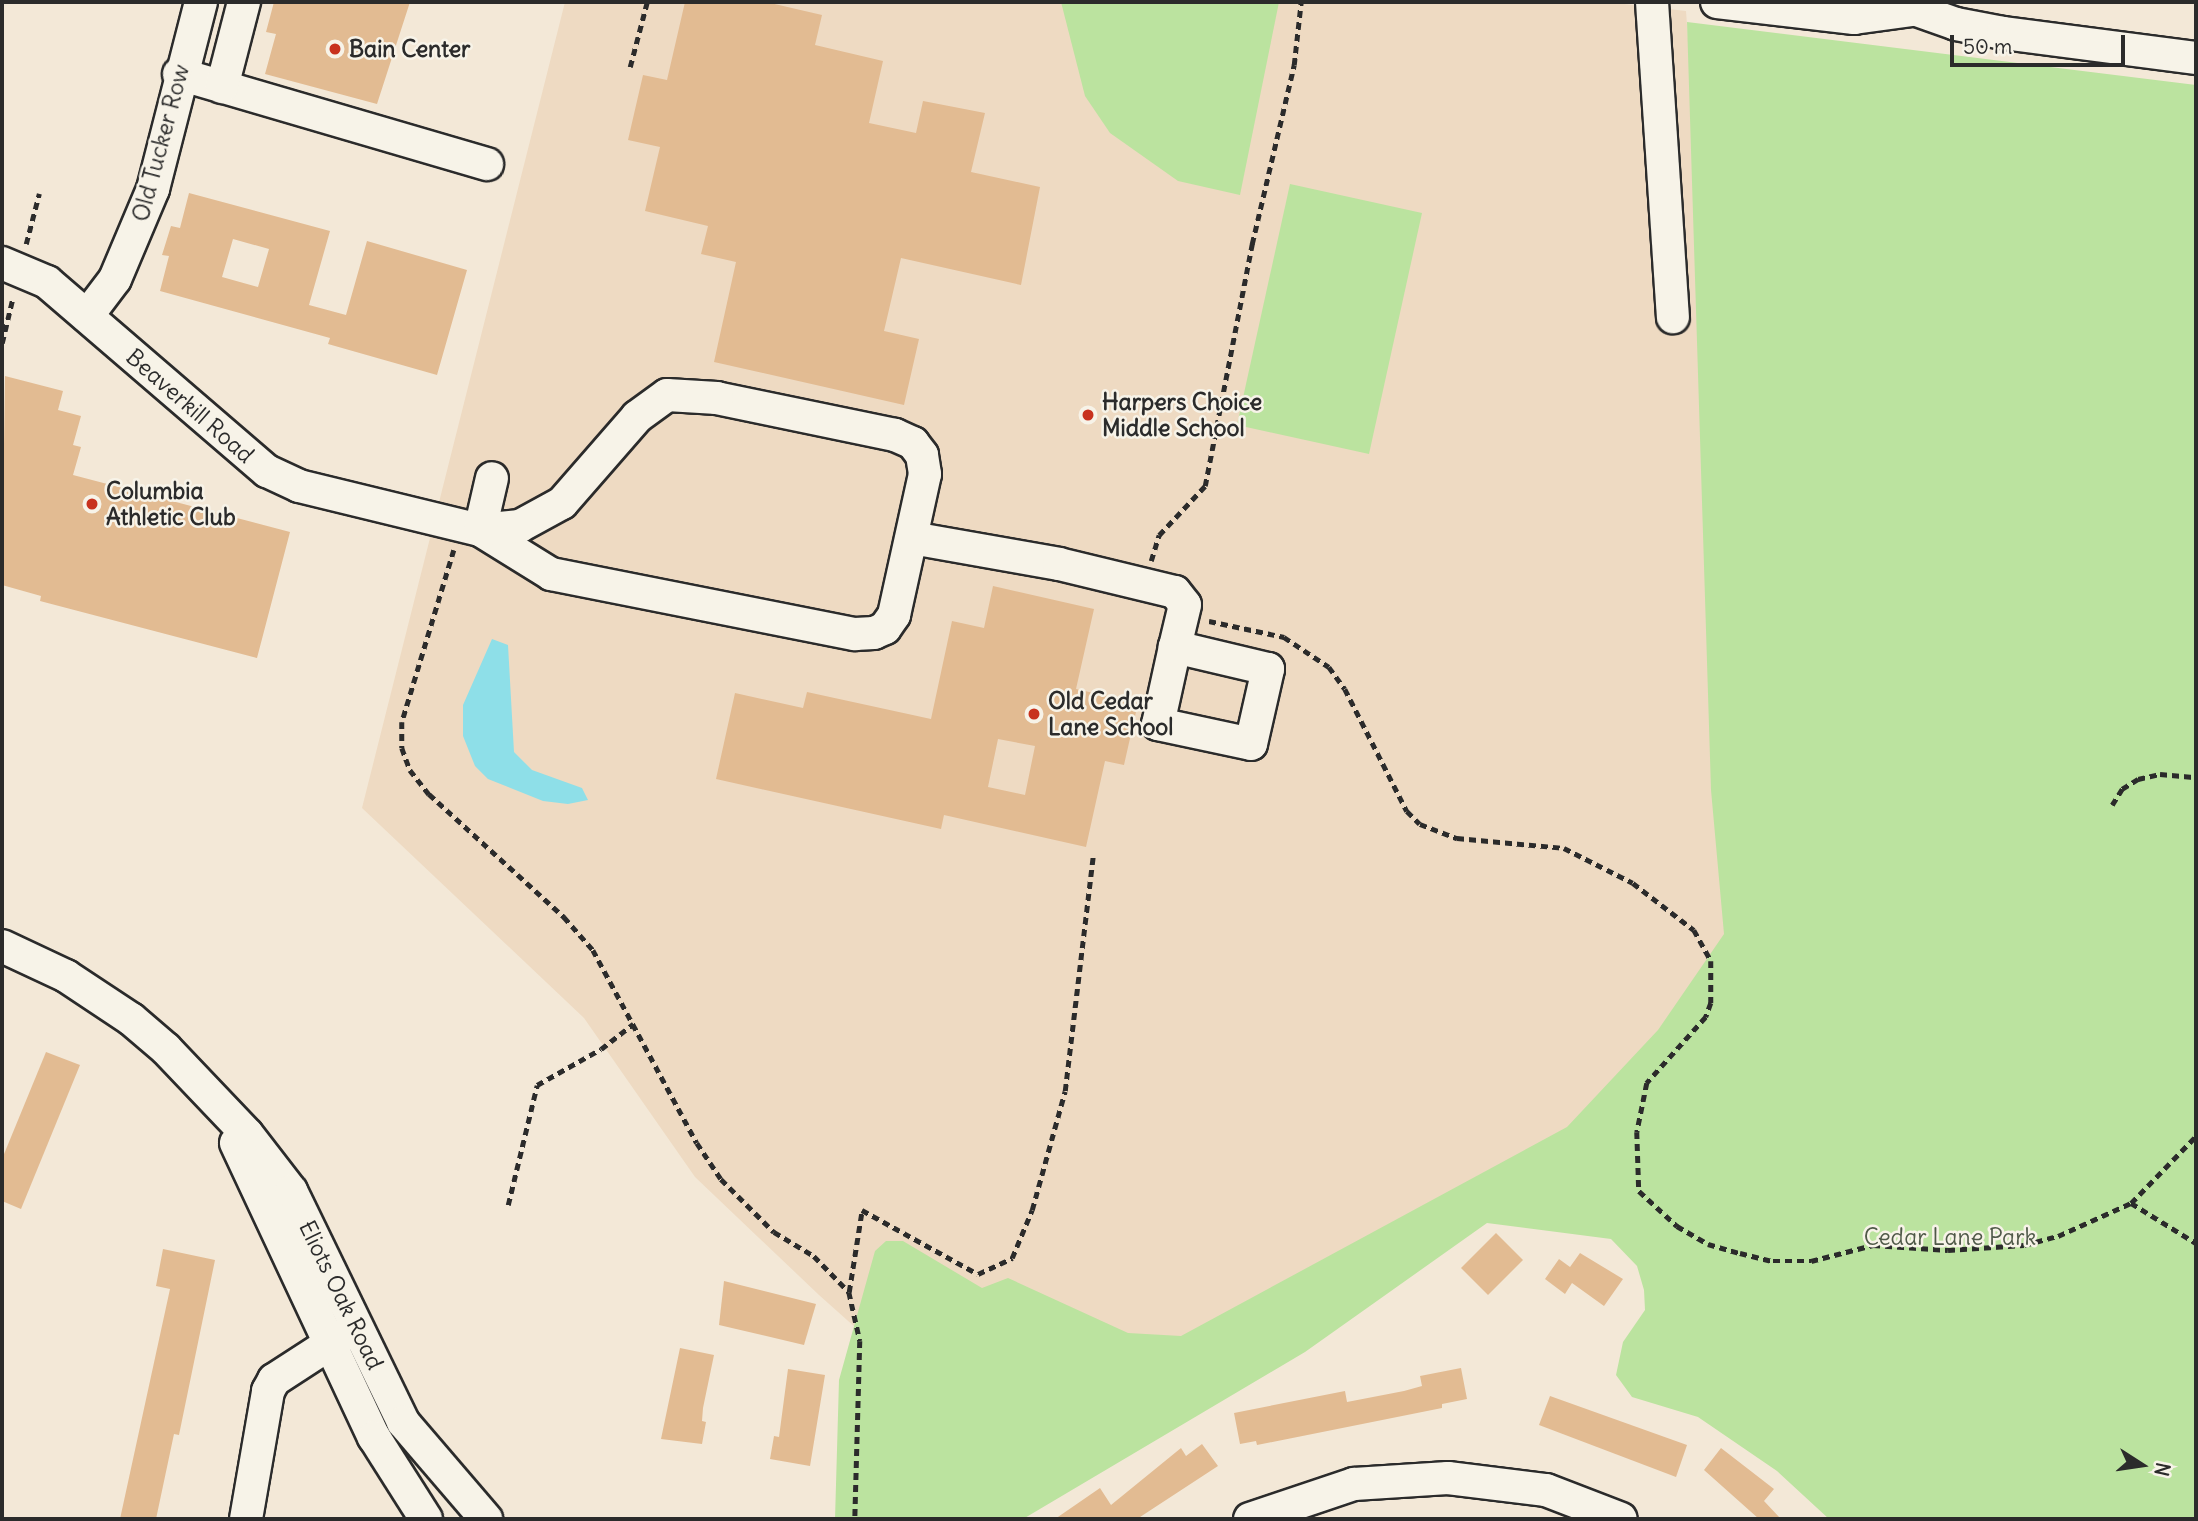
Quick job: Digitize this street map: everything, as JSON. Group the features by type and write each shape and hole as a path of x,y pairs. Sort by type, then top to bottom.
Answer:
{"street":[{"name":"Old Tucker Row","path":"88,316 115,279 153,189 179,74 201,2"},
{"path":"222,86 244,2"},
{"path":"1652,2 1673,317"},
{"path":"1717,2 1854,18 1903,6 2004,33 2196,58"},
{"path":"179,74 487,164"},
{"name":"Beaverkill Road","path":"2,263 47,282 237,450 267,471 299,486 471,528"},
{"path":"684,394 895,435 912,443 922,455 925,474 894,615 874,633 855,634 551,574 471,528 538,520 562,503 637,417 667,396 684,394"},
{"path":"471,528 492,478"},
{"path":"912,538 1147,583 1175,592 1185,605 1179,632"},
{"name":"Eliots Oak Road","path":"2,946 100,997 191,1075 236,1142 343,1336 403,1422 486,1519"},
{"path":"246,1519 268,1391 283,1371 343,1336"},
{"name":"Eliots Oak Road","path":"343,1336 373,1437 426,1519"},
{"path":"1250,1519 1354,1484 1448,1478 1546,1490 1621,1519"}],"path":[{"path":"630,67 647,2"},
{"path":"1147,583 1159,535 1205,486 1250,257 1294,65 1301,2"},
{"path":"471,528 402,722 402,748 410,770 429,793 564,917 593,950 721,1179 774,1232 814,1256 849,1292"},
{"path":"1179,632 1284,637 1329,667 1345,689 1406,811 1420,824 1457,838 1564,848 1633,883 1694,930 1711,961 1711,1003 1706,1017 1647,1083 1637,1132 1639,1191 1677,1226 1708,1244 1773,1261 1811,1261 1873,1245 1948,1250 2024,1245 2058,1236 2131,1203 2196,1136"},
{"path":"2112,805 2122,789 2138,779 2160,774 2196,777"},
{"path":"855,1519 860,1341 849,1292 862,1210 978,1274 1012,1258 1032,1210 1065,1091 1093,857"},
{"path":"508,1205 537,1084 601,1049 633,1024"},
{"path":"2131,1203 2196,1242"}],"shaded area":[{"name":"Harpers Choice Middle School","path":"565,2 1607,2 1686,11 1762,1077 1549,1175 1244,1360 875,1345 819,1295 695,1177 584,1018 362,808"}],"green space":[{"path":"1061,2 1279,2 1240,195 1178,181 1110,133 1085,96"},
{"name":"Cedar Lane Park","path":"1687,22 2196,85 2196,1519 1829,1519 1777,1471 1698,1417 1632,1397 1616,1375 1623,1342 1645,1310 1644,1290 1637,1266 1611,1239 1487,1223 1305,1352 1023,1519 835,1519 839,1380 875,1251 886,1241 903,1241 982,1288 1008,1278 1128,1333 1181,1336 1567,1127 1658,1030 1724,934 1711,790"},
{"path":"1290,184 1422,213 1369,454 1237,425"}],"water":[{"path":"492,639 508,645 514,752 532,770 582,788 588,800 568,804 543,801 488,779 475,766 463,736 463,705"}],"building":[{"name":"Bain Center","path":"274,2 410,2 377,104 265,74 276,34 266,32"},
{"path":"685,2 766,2 822,15 815,45 883,61 869,123 916,133 923,101 985,113 971,172 1040,187 1021,285 901,258 884,331 919,339 904,405 714,362 736,262 701,254 708,226 645,211 660,147 628,140 643,75 667,80"},
{"path":"189,193 330,231 309,305 346,315 367,241 467,270 437,375 328,344 330,338 160,291 169,256 162,255 171,226 180,228","holes":["233,239 269,249 258,287 222,277"]},
{"name":"Columbia Athletic Club","path":"5,376 63,391 58,410 81,416 73,445 81,447 73,475 290,532 257,658 40,601 41,596 2,585"},
{"name":"Old Cedar Lane School","path":"993,586 1094,609 1076,689 1138,703 1124,765 1105,761 1086,847 944,815 941,829 716,779 735,693 803,708 807,692 931,719 952,621 984,628","holes":["998,739 1035,746 1025,795 988,787"]},
{"path":"46,1052 80,1065 21,1209 2,1201 2,1159"},
{"path":"1496,1233 1523,1260 1488,1295 1461,1268"},
{"path":"163,1249 215,1260 179,1435 174,1434 156,1519 120,1519 170,1289 156,1286"},
{"path":"1580,1253 1623,1279 1604,1306 1572,1283 1565,1294 1545,1279 1559,1259 1570,1267"},
{"path":"724,1281 816,1304 804,1345 719,1325"},
{"path":"680,1348 714,1355 703,1408 702,1421 706,1422 702,1444 661,1439"},
{"path":"1461,1368 1467,1399 1442,1404 1442,1408 1257,1445 1256,1441 1240,1444 1234,1413 1345,1391 1347,1402 1404,1391 1422,1386 1420,1376"},
{"path":"788,1369 825,1375 810,1466 770,1459 774,1436 779,1437"},
{"path":"1550,1396 1687,1445 1676,1477 1539,1425"},
{"path":"1202,1444 1218,1466 1137,1519 1055,1519 1100,1488 1111,1505 1181,1448 1186,1456"},
{"path":"1721,1448 1774,1489 1764,1501 1781,1519 1759,1519 1704,1470"}],"place":[{"name":"Bain Center","path":"335,49"},
{"name":"Harpers Choice Middle School","path":"1088,415"},
{"name":"Columbia Athletic Club","path":"92,504"},
{"name":"Old Cedar Lane School","path":"1034,714"}]}
